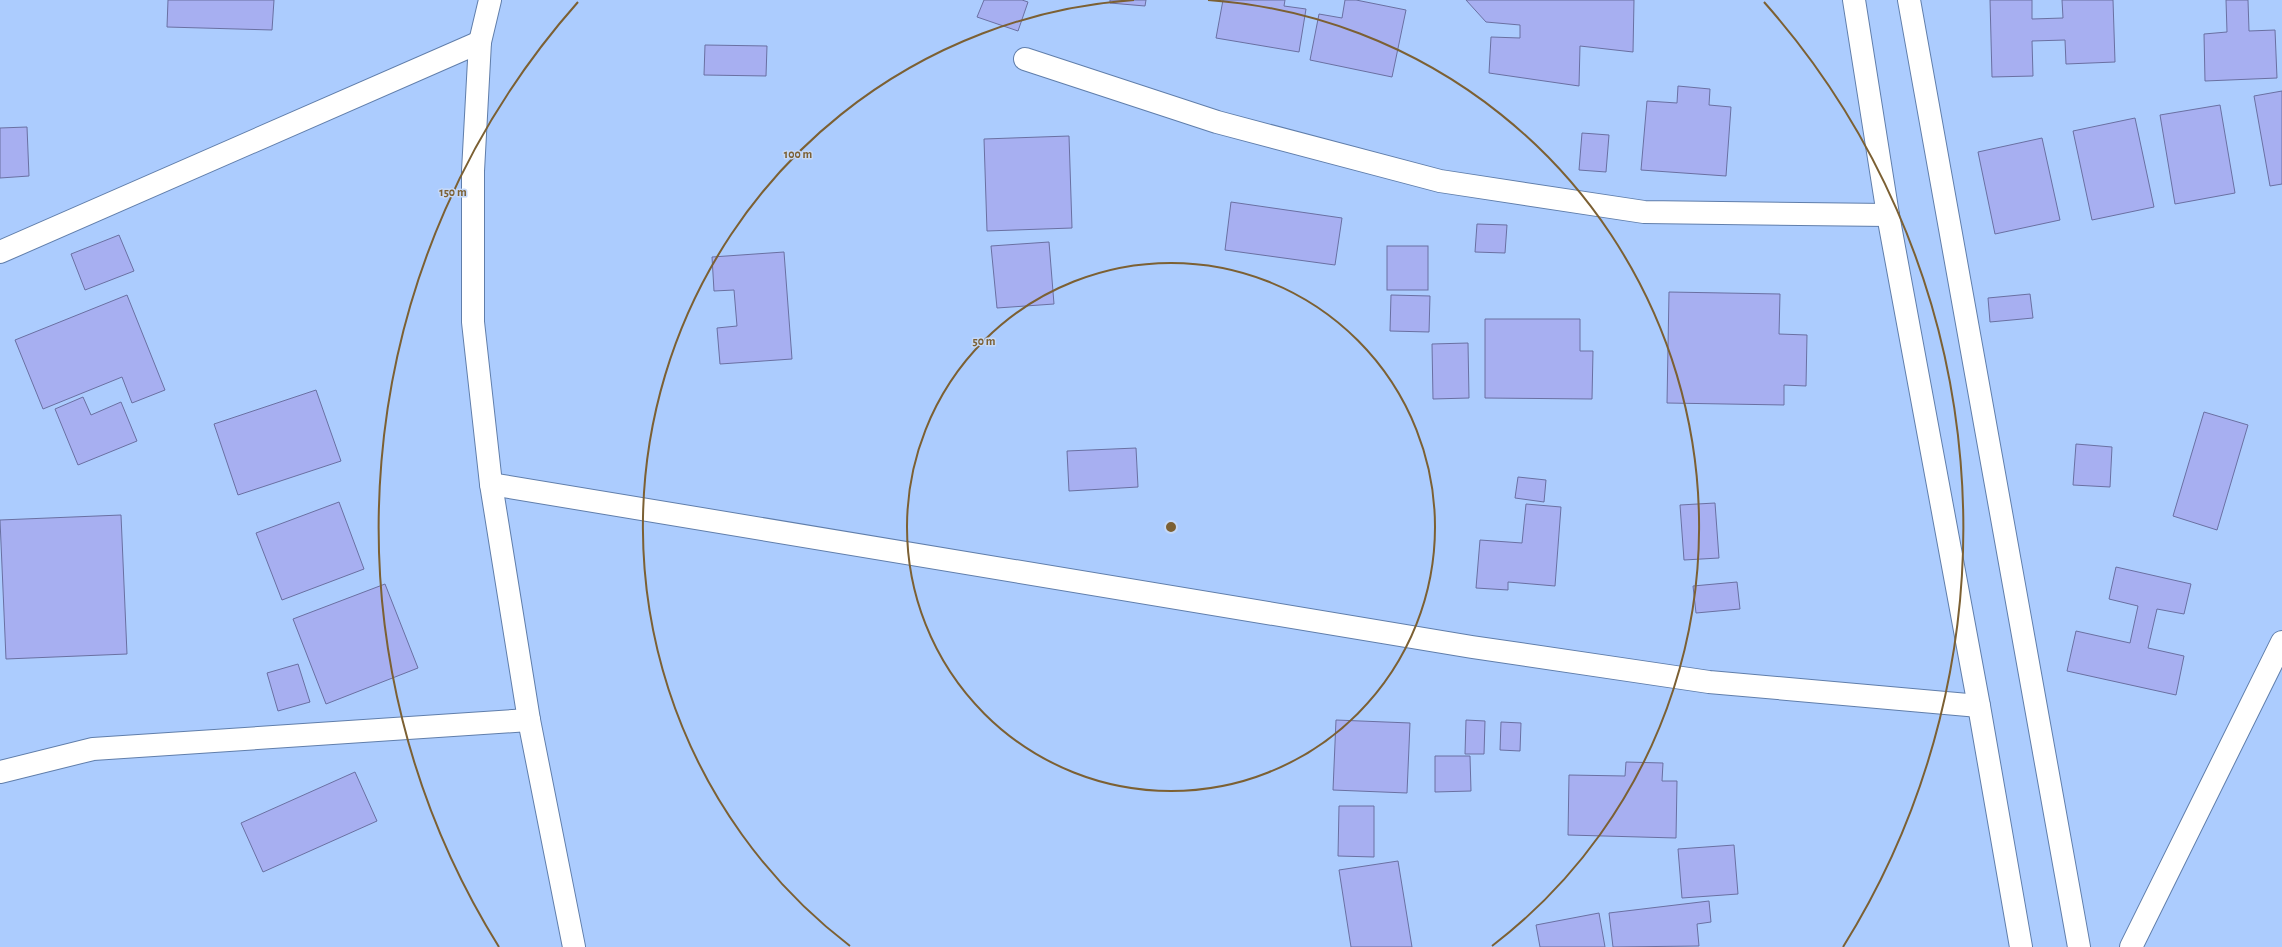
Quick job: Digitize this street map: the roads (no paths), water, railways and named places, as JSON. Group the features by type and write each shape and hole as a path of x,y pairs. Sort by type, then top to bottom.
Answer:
{"street":[{"path":"490,0 480,42 473,171 473,322 491,484 529,720 574,947"},
{"path":"1854,0 1888,215 1979,706 2021,947"},
{"path":"1909,0 2079,947"},
{"path":"0,252 480,42"},
{"path":"1025,59 1217,122 1440,181 1644,212 1888,215"},
{"path":"491,484 1472,647 1709,682 1979,706"},
{"path":"2131,947 2282,642"},
{"path":"0,772 93,749 529,720"}]}
